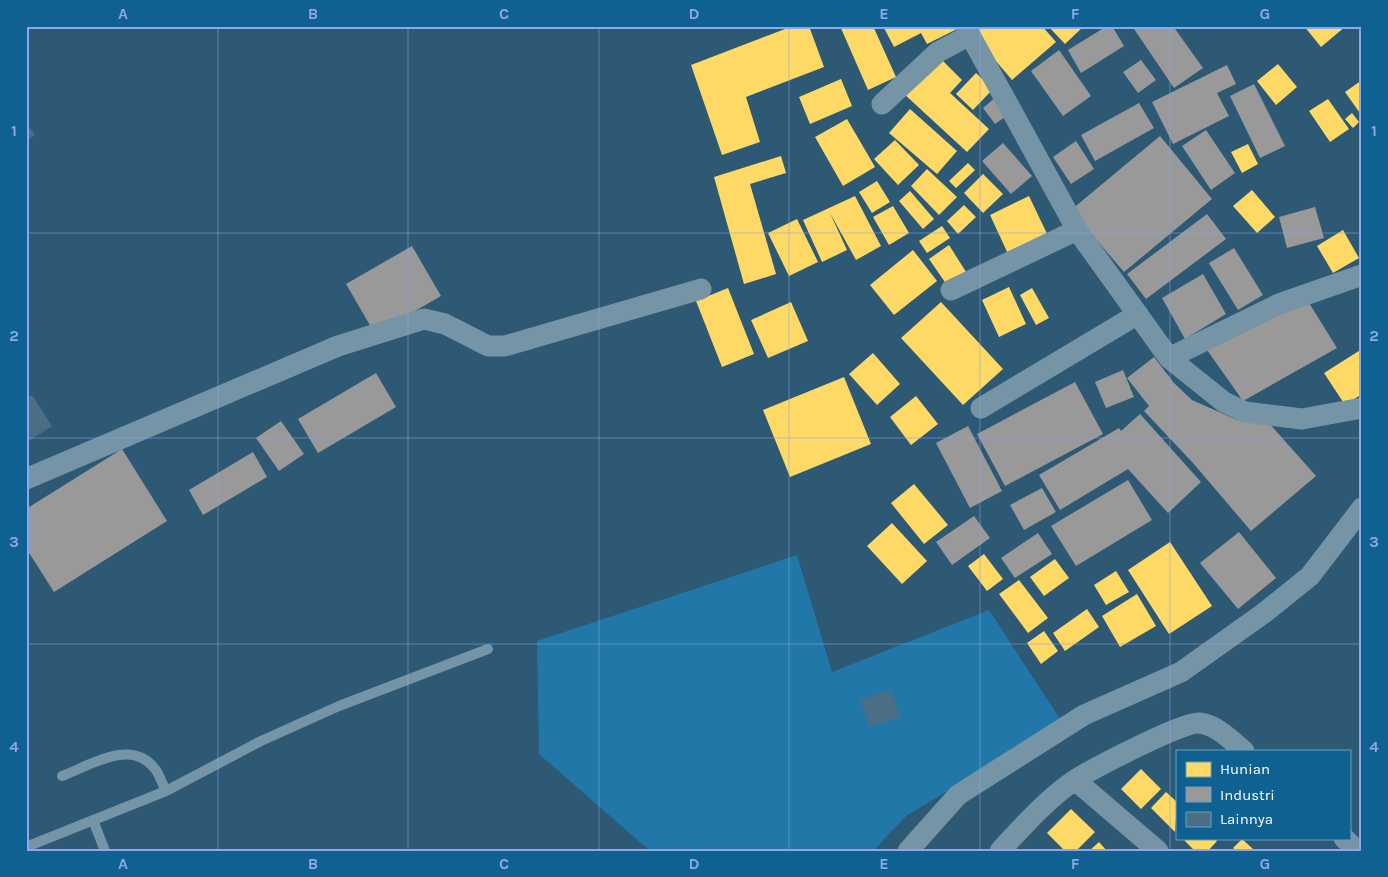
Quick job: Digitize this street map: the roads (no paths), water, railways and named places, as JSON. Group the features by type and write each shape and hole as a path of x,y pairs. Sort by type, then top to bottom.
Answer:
{"street":[{"path":"882,104 938,52 968,31 1077,230 1169,358 1224,402 1245,412 1302,419 1362,408"},
{"path":"951,290 1077,230"},
{"path":"1169,358 1279,304 1362,275"},
{"path":"26,479 338,346 424,319 445,324 488,346 505,346 701,289"},
{"path":"980,408 1138,314"},
{"path":"908,851 958,794 1084,715 1181,672 1264,612 1310,576 1362,508"},
{"path":"1000,851 1024,824 1075,780 1180,726 1200,722 1213,727 1243,750"},
{"path":"1075,780 1158,851"},
{"path":"1346,840 1357,851"}],"lane":[{"path":"26,847 166,791 269,737 339,706 488,649"},
{"path":"62,776 116,755 129,754 145,759 156,770 166,791"},
{"path":"93,820 105,851"}]}
